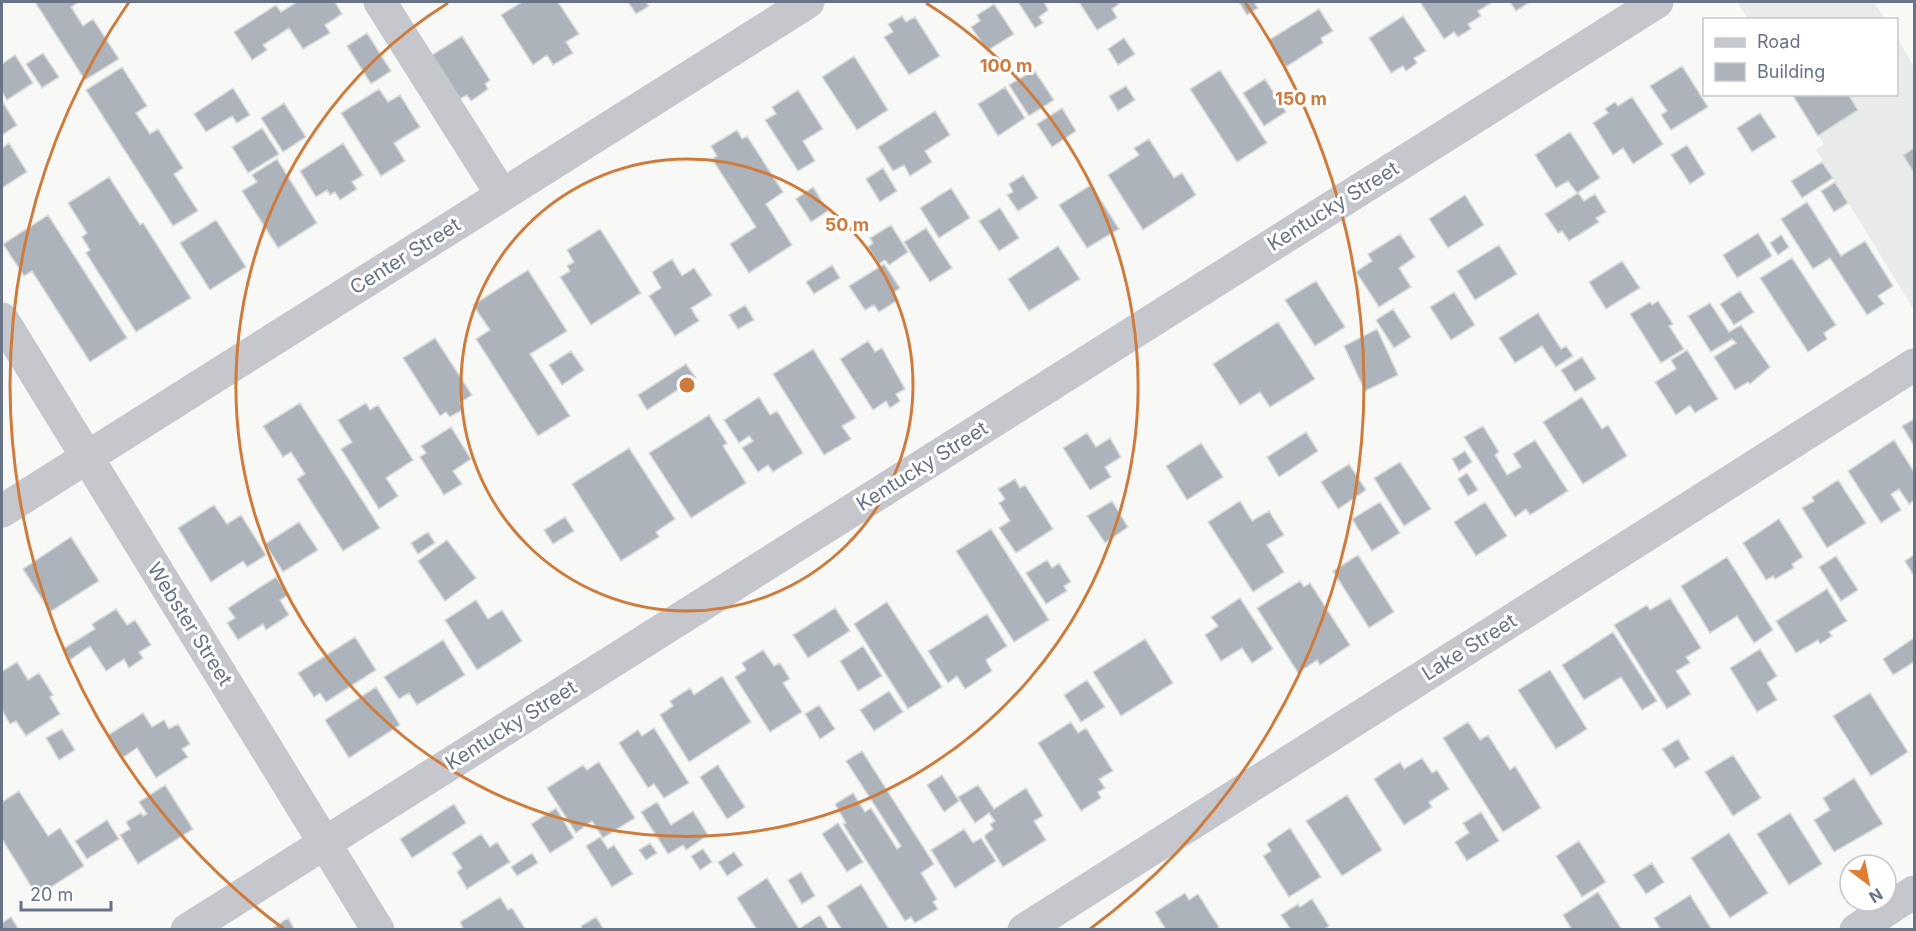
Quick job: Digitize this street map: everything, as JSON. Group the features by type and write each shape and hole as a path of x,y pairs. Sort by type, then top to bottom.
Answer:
{"street":[{"path":"380,2 502,195"},
{"name":"Center Street","path":"2,511 808,2"},
{"name":"Kentucky Street","path":"187,930 1658,2"},
{"name":"Webster Street","path":"2,319 378,930"},
{"name":"Lake Street","path":"1024,930 1914,365"},
{"path":"1856,930 1914,892"}],"shaded area":[{"path":"1737,2 1874,2 1884,18 1747,18"},
{"path":"1898,40 1914,67 1914,310 1816,150 1824,144 1795,96 1898,96"}],"building":[{"path":"35,2 79,2 71,7 83,26 93,19 119,59 85,80"},
{"path":"297,2 335,2 342,14 325,25 330,33 303,49 289,28 263,45 267,50 252,60 234,32 276,5 281,12"},
{"path":"522,2 558,2 579,34 566,42 573,53 553,65 547,55 533,65 501,15"},
{"path":"628,2 646,2 649,6 636,14"},
{"path":"1018,2 1044,2 1048,10 1039,17 1043,23 1035,28"},
{"path":"1079,2 1117,2 1119,4 1112,9 1117,18 1097,30"},
{"path":"1239,2 1258,2 1255,4 1258,8 1247,15"},
{"path":"1420,2 1491,3 1478,11 1481,16 1468,24 1471,29 1458,37 1454,32 1444,39"},
{"path":"1510,2 1530,2 1516,11"},
{"path":"994,4 1014,34 987,51 971,27 980,21 977,15"},
{"path":"1319,9 1333,31 1321,38 1323,43 1286,67 1269,40"},
{"path":"902,16 906,22 915,17 940,56 909,75 884,37 893,32 888,24"},
{"path":"1403,16 1426,51 1414,58 1417,63 1406,71 1403,66 1391,73 1369,38"},
{"path":"367,33 391,71 371,84 347,46"},
{"path":"462,36 490,80 485,84 488,89 471,101 467,95 460,99 432,55"},
{"path":"1124,38 1135,54 1118,65 1108,49"},
{"path":"43,53 59,77 42,88 26,64"},
{"path":"15,55 33,83 7,100 2,92 2,64"},
{"path":"854,56 888,110 857,130 822,77"},
{"path":"1682,66 1708,107 1671,130 1661,115 1667,111 1650,86"},
{"path":"122,67 147,106 136,113 150,134 158,129 183,168 174,174 198,211 173,226 86,90"},
{"path":"1034,70 1054,100 1029,116 1009,85"},
{"path":"1220,70 1267,143 1237,162 1190,89"},
{"path":"1265,79 1286,112 1264,126 1243,93"},
{"path":"1126,86 1135,100 1118,111 1109,96"},
{"path":"1005,87 1025,118 998,136 978,104"},
{"path":"233,88 250,115 237,123 232,116 206,132 194,114"},
{"path":"379,89 388,102 400,95 420,127 394,143 405,161 381,176 341,113"},
{"path":"798,90 823,129 803,141 815,161 798,171 765,120 776,114 772,107"},
{"path":"1793,96 1849,96 1858,110 1818,136"},
{"path":"1632,97 1663,144 1633,164 1623,148 1613,155 1593,123 1608,113 1605,109 1615,102 1618,106"},
{"path":"2,101 17,125 2,135"},
{"path":"284,103 306,137 283,152 261,118"},
{"path":"1062,108 1076,131 1052,147 1037,124"},
{"path":"935,111 950,135 925,151 932,162 910,176 904,165 893,171 878,147"},
{"path":"1760,113 1776,137 1752,152 1737,128"},
{"path":"262,128 279,154 248,173 232,147"},
{"path":"737,130 742,139 747,136 783,192 766,204 792,245 749,273 730,244 756,227 712,159 717,156 711,146"},
{"path":"1570,132 1600,178 1577,193 1568,181 1556,188 1535,155"},
{"path":"1149,139 1174,178 1182,173 1196,195 1143,230 1108,175 1139,155 1134,148"},
{"path":"9,143 27,172 2,188 2,148"},
{"path":"343,143 363,175 352,182 357,189 340,200 335,192 330,195 327,190 316,197 300,171"},
{"path":"1687,145 1705,174 1690,184 1671,155"},
{"path":"1914,148 1914,173 1903,155"},
{"path":"277,159 317,223 278,248 242,191 257,182 252,175"},
{"path":"1822,162 1833,178 1802,198 1791,181"},
{"path":"883,168 897,191 880,202 866,179"},
{"path":"1023,175 1038,198 1018,211 1007,195 1013,192 1009,184"},
{"path":"109,177 140,225 143,223 191,298 136,332 86,253 90,250 82,237 87,233 68,203"},
{"path":"1835,182 1848,203 1834,212 1821,191"},
{"path":"1091,185 1119,229 1087,248 1059,205"},
{"path":"813,187 828,211 811,222 796,199"},
{"path":"951,188 970,218 939,238 920,208"},
{"path":"1578,193 1584,201 1595,194 1606,212 1596,218 1599,222 1569,241 1562,231 1558,233 1545,214"},
{"path":"1465,195 1484,225 1448,248 1429,219"},
{"path":"1807,202 1841,256 1865,241 1893,286 1878,296 1884,304 1867,315 1830,258 1813,269 1781,219"},
{"path":"1000,208 1019,238 999,251 979,221"},
{"path":"48,215 127,338 90,362 32,271 24,276 3,244"},
{"path":"216,220 246,267 210,290 180,243"},
{"path":"891,225 908,252 889,265 885,260 879,264 868,247 873,243 870,238"},
{"path":"926,228 952,268 930,282 904,242"},
{"path":"600,229 641,293 591,325 560,277 570,271 567,266 574,262 567,250"},
{"path":"1758,233 1772,256 1737,278 1723,255"},
{"path":"1400,234 1415,257 1399,268 1411,287 1379,307 1356,272 1372,261 1368,254"},
{"path":"1781,235 1789,247 1778,255 1770,243"},
{"path":"1499,245 1517,274 1475,300 1457,271"},
{"path":"1058,246 1080,279 1029,311 1008,279"},
{"path":"1792,258 1836,325 1824,333 1827,339 1808,352 1760,278"},
{"path":"672,259 682,276 694,268 712,295 691,308 699,321 675,336 649,296 661,288 652,272"},
{"path":"1622,261 1640,288 1606,309 1589,282"},
{"path":"884,264 900,288 893,293 898,300 879,312 874,305 865,310 849,286"},
{"path":"832,265 840,278 814,294 806,282"},
{"path":"528,270 567,331 530,354 570,416 538,436 476,339 490,330 473,305"},
{"path":"1316,281 1345,327 1315,346 1285,300"},
{"path":"1740,291 1754,312 1734,325 1720,304"},
{"path":"1454,292 1475,325 1451,340 1430,307"},
{"path":"1658,301 1673,324 1669,326 1684,349 1661,363 1630,314 1650,302 1652,305"},
{"path":"1710,303 1729,332 1741,325 1770,367 1750,384 1748,382 1735,390 1714,357 1736,343 1732,339 1711,352 1688,316"},
{"path":"745,305 754,320 738,329 729,315"},
{"path":"1393,309 1411,337 1394,348 1376,320"},
{"path":"1538,313 1561,349 1566,346 1573,356 1556,367 1542,346 1515,363 1499,338"},
{"path":"1278,322 1315,379 1270,407 1260,392 1240,405 1213,364"},
{"path":"1377,329 1398,375 1365,391 1344,346"},
{"path":"435,338 472,395 460,403 464,409 450,417 446,412 440,416 403,358"},
{"path":"868,341 875,352 882,348 905,389 896,394 900,401 890,408 886,401 873,410 840,359"},
{"path":"813,349 856,418 842,426 851,439 824,455 773,374"},
{"path":"1687,350 1718,399 1695,413 1690,405 1676,415 1655,382 1676,369 1671,360"},
{"path":"571,351 584,370 562,385 549,365"},
{"path":"1582,357 1596,379 1575,392 1561,370"},
{"path":"686,364 696,378 647,410 638,395"},
{"path":"759,397 770,415 777,411 803,453 773,472 768,465 758,472 742,448 753,441 749,436 739,443 724,420"},
{"path":"1582,397 1602,429 1608,425 1627,456 1583,484 1543,422"},
{"path":"300,403 380,528 343,551 297,479 305,474 291,452 283,457 263,426"},
{"path":"366,403 370,410 378,405 413,460 386,478 398,496 379,509 341,449 352,442 338,420"},
{"path":"709,415 727,443 723,446 746,483 691,518 649,453"},
{"path":"1914,419 1914,446 1902,426"},
{"path":"1483,426 1499,452 1495,455 1507,475 1521,467 1513,454 1535,440 1568,491 1530,515 1526,509 1515,517 1464,437"},
{"path":"451,427 471,459 453,471 462,484 444,495 420,457 426,453 421,446"},
{"path":"1306,432 1318,451 1279,477 1267,457"},
{"path":"1087,433 1096,447 1110,438 1121,457 1105,467 1111,477 1090,490 1063,448"},
{"path":"1894,440 1914,472 1914,501 1909,504 1899,489 1891,494 1901,510 1881,523 1848,471"},
{"path":"1201,443 1223,477 1187,500 1166,466"},
{"path":"629,448 675,519 656,532 659,537 621,561 572,484"},
{"path":"1465,451 1472,462 1459,471 1452,459"},
{"path":"1400,462 1431,509 1404,526 1374,478"},
{"path":"1349,464 1366,490 1338,509 1321,482"},
{"path":"1467,473 1478,490 1468,496 1458,479"},
{"path":"1015,479 1020,488 1025,485 1053,529 1016,553 999,528 1010,521 999,503 1005,499 998,489"},
{"path":"1838,480 1866,523 1827,548 1802,508 1814,501 1812,497"},
{"path":"1112,501 1128,527 1105,543 1087,516"},
{"path":"1240,501 1252,521 1269,511 1284,535 1267,545 1284,572 1253,592 1208,522"},
{"path":"1380,502 1400,533 1372,551 1352,519"},
{"path":"1485,502 1507,536 1476,556 1454,522"},
{"path":"214,505 227,524 241,515 266,555 247,567 243,561 211,582 178,528"},
{"path":"565,517 574,531 553,544 544,530"},
{"path":"1779,519 1803,557 1792,564 1794,568 1775,579 1773,576 1766,580 1743,543"},
{"path":"299,522 318,550 283,572 265,544"},
{"path":"991,529 1049,620 1014,642 956,551"},
{"path":"428,532 435,543 418,554 411,543"},
{"path":"71,537 99,581 50,612 23,569"},
{"path":"447,540 476,578 445,601 418,561"},
{"path":"1358,555 1394,612 1369,628 1333,571"},
{"path":"1914,555 1914,576 1905,561"},
{"path":"1836,556 1858,590 1841,601 1819,567"},
{"path":"1727,557 1773,630 1754,643 1737,616 1710,633 1681,586"},
{"path":"1047,560 1052,568 1059,563 1071,582 1064,586 1067,591 1046,604 1026,573"},
{"path":"276,577 288,595 280,600 289,615 266,630 263,624 238,640 227,623 235,618 228,608"},
{"path":"1300,581 1304,587 1310,583 1350,645 1320,665 1317,660 1298,673 1257,608"},
{"path":"1827,589 1847,621 1829,632 1832,636 1820,644 1818,640 1796,653 1776,621"},
{"path":"1240,598 1273,649 1252,663 1242,648 1221,661 1205,635 1218,626 1211,617"},
{"path":"1670,598 1701,648 1686,657 1690,663 1676,671 1691,694 1667,709 1614,625 1647,605 1650,610"},
{"path":"476,600 488,619 502,610 522,641 477,670 445,620"},
{"path":"887,602 942,687 908,709 854,624"},
{"path":"835,608 850,631 808,658 793,635"},
{"path":"116,609 127,625 135,620 151,645 139,652 143,658 129,668 124,659 106,671 90,646 70,660 63,649 95,629 92,624"},
{"path":"987,614 1007,646 986,660 992,671 965,689 957,676 948,683 928,651"},
{"path":"1613,632 1657,701 1642,710 1621,677 1584,700 1562,665"},
{"path":"355,637 376,670 326,702 320,693 314,697 298,673"},
{"path":"1914,638 1914,662 1893,675 1883,659"},
{"path":"1145,639 1173,683 1121,716 1093,672"},
{"path":"443,640 465,675 417,705 409,693 399,699 384,677"},
{"path":"863,646 882,676 858,691 840,661"},
{"path":"1760,649 1777,676 1767,683 1777,700 1757,712 1730,668"},
{"path":"763,650 774,666 780,663 790,679 783,683 802,712 770,732 735,677 746,670 742,663"},
{"path":"17,662 28,680 39,673 53,695 50,697 60,714 26,736 16,721 10,724 2,710 2,669 3,671"},
{"path":"1550,670 1587,729 1556,749 1518,690"},
{"path":"722,676 751,722 689,762 660,715 673,706 670,701 690,688 694,695"},
{"path":"1087,680 1105,707 1081,722 1064,695"},
{"path":"376,687 400,725 349,758 325,720"},
{"path":"889,691 903,712 874,731 860,710"},
{"path":"1870,693 1908,752 1871,776 1833,716"},
{"path":"819,705 835,729 820,739 805,714"},
{"path":"143,713 152,727 164,720 169,729 178,724 190,744 182,749 188,757 156,778 137,748 122,758 108,735"},
{"path":"1071,722 1078,733 1086,728 1113,771 1099,779 1105,788 1098,792 1101,798 1081,811 1038,743"},
{"path":"1468,722 1480,740 1488,735 1510,770 1515,766 1541,808 1503,832 1443,738"},
{"path":"654,728 689,783 664,798 654,784 648,788 619,743 638,730 642,736"},
{"path":"62,729 75,750 59,760 46,738"},
{"path":"1678,739 1690,759 1675,768 1662,749"},
{"path":"862,751 934,864 921,873 937,899 933,902 938,909 915,923 911,917 905,921 843,824 846,823 835,804 853,793 865,812 871,808 897,849 901,846 846,761"},
{"path":"1733,755 1761,798 1733,816 1705,772"},
{"path":"1422,758 1432,773 1437,770 1449,789 1429,802 1432,807 1404,825 1374,779 1400,762 1404,769"},
{"path":"599,762 635,818 603,838 592,821 576,833 547,788 583,765 587,770"},
{"path":"718,765 745,807 727,819 700,777"},
{"path":"942,775 959,801 944,812 927,785"},
{"path":"1854,778 1883,824 1834,852 1814,820 1830,810 1823,798"},
{"path":"165,785 193,829 138,864 120,835 130,829 126,822 141,813 143,816 147,814 139,802"},
{"path":"978,785 994,809 1026,788 1043,816 1034,821 1046,840 1003,867 985,838 985,835 993,829 990,824 995,821 989,813 975,823 958,797"},
{"path":"19,791 48,836 60,828 84,866 37,896 2,839 2,802"},
{"path":"1347,795 1382,850 1342,876 1306,821"},
{"path":"657,802 671,825 693,811 708,835 686,850 683,845 668,854 641,812"},
{"path":"454,804 466,823 412,858 400,839"},
{"path":"556,808 574,838 550,853 531,824"},
{"path":"1481,812 1499,841 1467,861 1455,842 1469,833 1463,823"},
{"path":"1790,813 1822,864 1789,885 1757,834"},
{"path":"107,820 119,839 87,859 75,841"},
{"path":"838,823 863,862 847,872 822,834"},
{"path":"1290,828 1321,877 1289,897 1263,856 1271,851 1267,844"},
{"path":"964,829 973,843 981,838 996,861 955,888 931,850"},
{"path":"1729,833 1768,893 1730,918 1691,858"},
{"path":"481,834 490,847 497,842 510,862 467,889 457,872 462,868 452,853"},
{"path":"600,837 608,849 614,845 633,874 612,887 586,846"},
{"path":"1579,841 1606,882 1582,897 1556,856"},
{"path":"650,843 657,853 646,860 639,850"},
{"path":"703,849 712,862 700,870 691,856"},
{"path":"734,852 743,865 727,876 718,862"},
{"path":"532,853 538,863 517,876 511,867"},
{"path":"1652,863 1664,882 1646,894 1633,875"},
{"path":"801,872 815,896 802,904 788,880"},
{"path":"767,878 799,929 820,915 829,930 757,930 737,898"},
{"path":"861,884 888,930 842,930 827,906"},
{"path":"1598,892 1622,930 1572,930 1563,915"},
{"path":"1185,893 1189,900 1198,894 1219,927 1215,930 1166,930 1155,912"},
{"path":"1690,895 1712,930 1661,930 1654,918"},
{"path":"500,897 508,910 512,908 526,930 464,930 460,922"},
{"path":"1312,899 1329,926 1323,930 1291,930 1281,915 1298,904 1300,907"},
{"path":"11,917 19,930 2,930 2,923"},
{"path":"596,917 604,930 583,930 581,926"},
{"path":"288,918 295,930 270,930"}]}
